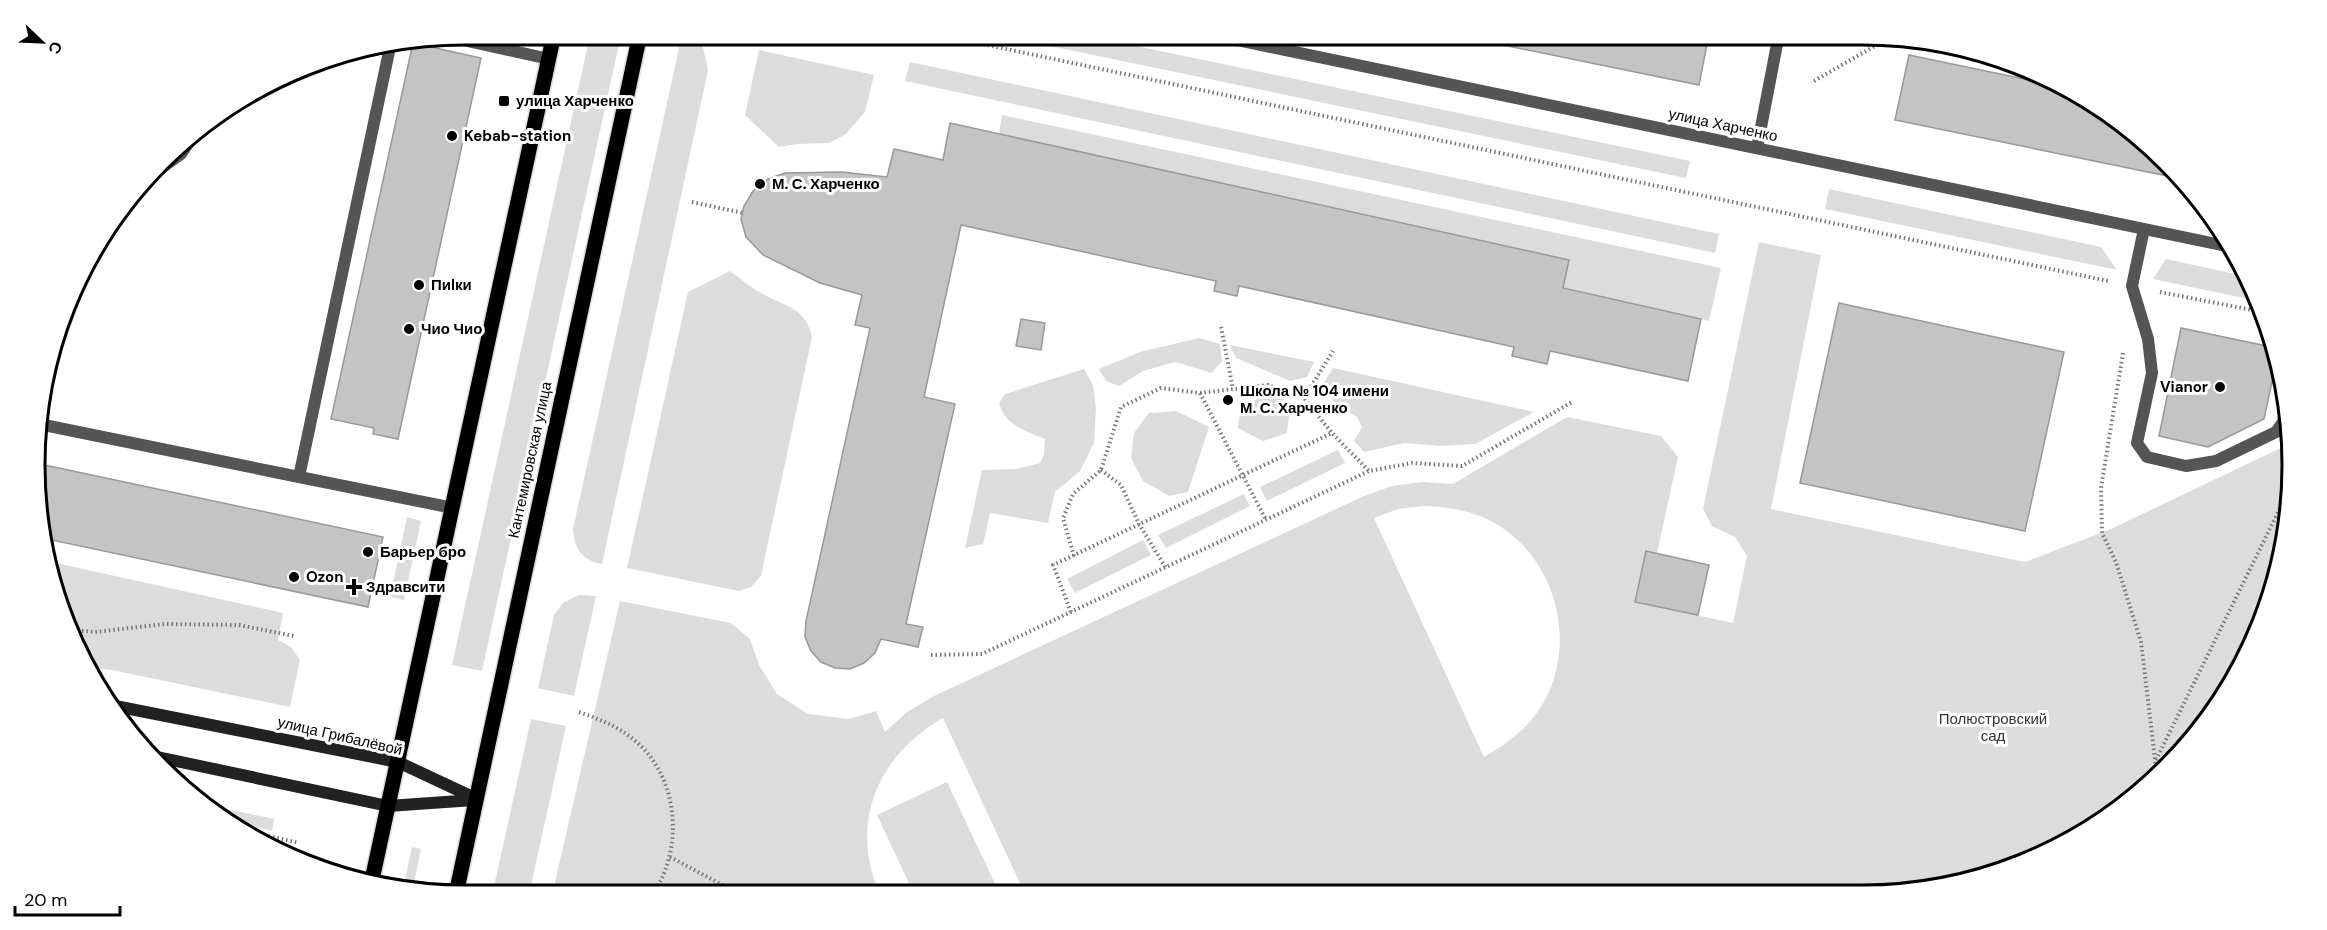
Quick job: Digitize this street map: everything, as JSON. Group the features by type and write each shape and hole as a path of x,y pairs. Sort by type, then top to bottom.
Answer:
{"main road":[{"path":"373,875 552,45"},
{"name":"Кантемировская улица","path":"458,885 638,45"}],"street":[{"path":"486,45 549,59"},
{"name":"улица Харченко","path":"1261,45 2219,245"},
{"path":"1757,148 1777,45"},
{"path":"299,477 389,52"},
{"path":"2144,229 2132,286 2148,339 2152,372 2137,443 2146,457 2186,466 2216,461 2276,432 2280,427"},
{"path":"47,426 453,508"},
{"name":"улица Грибалёвой","path":"123,707 398,762 477,799"},
{"path":"165,759 388,806 477,799"}],"path":[{"path":"987,45 2252,310"},
{"path":"1814,81 1876,46"},
{"path":"692,202 743,213"},
{"path":"1221,327 1233,389"},
{"path":"2124,350 2102,488 2102,533 2116,562 2141,642 2155,765"},
{"path":"1304,398 1333,351"},
{"path":"1074,555 1063,518 1073,494 1101,470 1121,407 1161,388 1200,393 1268,385 1304,398 1332,433 1369,471"},
{"path":"1200,393 1266,520"},
{"path":"931,655 982,654 1369,471 1412,463 1462,466 1572,402"},
{"path":"1071,612 1053,565 1332,433"},
{"path":"1101,470 1121,485 1139,524 1166,568"},
{"path":"2155,762 2279,510"},
{"path":"79,630 95,632 165,624 239,625 294,636"},
{"path":"579,712 608,722 635,740 655,764 669,794 674,825 670,857 659,885"},
{"path":"268,836 299,843"},
{"path":"670,857 722,885"}],"green space":[{"path":"588,45 619,45 482,671 452,665"},
{"path":"680,45 702,45 708,70 602,564 589,560 580,552 575,542 573,529"},
{"path":"1045,45 1131,45 1690,161 1686,178"},
{"path":"759,50 874,75 865,112 846,134 829,143 779,147 745,115"},
{"path":"910,62 1719,234 1715,253 905,81"},
{"path":"1002,115 1721,268 1709,321 1563,288 1568,260 999,134"},
{"path":"1829,189 2101,247 2117,270 1825,209"},
{"name":"Полюстровский сад","path":"1759,242 1821,255 1771,509 2025,562 2111,529 2281,448 2278,520 2268,574 2260,600 2239,651 2195,721 2178,742 2139,781 2095,814 2048,842 1971,871 1917,881 1862,885 1021,885 943,718 920,733 901,751 886,771 875,793 869,817 867,842 871,868 877,885 554,885 620,601 731,623 750,639 759,665 777,694 808,714 849,719 876,711 885,732 907,712 934,696 1364,496 1392,486 1423,482 1453,484 1567,417 1661,436 1678,457 1657,553 1646,551 1635,602 1733,623 1747,556 1735,537 1712,526 1703,509","holes":["1424,506 1453,509 1480,516 1498,525 1521,543 1539,566 1551,592 1558,620 1559,649 1554,677 1543,703 1525,727 1484,757 1374,518 1398,509"]},
{"path":"2166,259 2236,274 2248,299 2153,279"},
{"path":"730,271 757,291 800,314 805,319 812,337 761,576 751,587 739,591 627,568 688,292"},
{"path":"1199,338 1220,344 1222,361 1212,373 1175,362 1143,371 1119,386 1106,381 1099,369 1140,352"},
{"path":"1230,345 1314,362 1307,377 1290,381 1236,358"},
{"path":"1333,368 1534,412 1475,444 1442,446 1404,443 1364,452 1354,441 1362,427 1357,417 1335,404 1324,382"},
{"path":"1084,369 1093,385 1096,408 1094,443 1080,471 1055,492 1048,523 990,513 983,544 965,548 982,470 1016,469 1040,463 1044,455 1045,439 1011,422 999,403 1005,394"},
{"path":"1284,397 1289,417 1287,433 1263,441 1238,428 1239,417 1246,404 1258,399"},
{"path":"1176,411 1209,427 1188,492 1169,496 1143,481 1131,458 1134,433 1149,413"},
{"path":"1338,450 1345,463 1267,501 1260,487"},
{"path":"1244,494 1250,506 1166,548 1158,535"},
{"path":"407,517 421,521 404,600 390,597"},
{"path":"1143,540 1151,555 1075,593 1067,579"},
{"path":"57,563 283,613 278,640 291,647 300,660 290,707 97,668 88,651 67,600"},
{"path":"579,595 596,596 574,696 538,688 554,615 563,603"},
{"path":"531,719 566,726 531,885 494,885"},
{"path":"947,782 996,885 910,885 877,815"},
{"path":"224,808 274,819 272,831 250,826"},
{"path":"412,847 421,849 414,881 405,880"}],"building":[{"path":"1503,45 1707,45 1699,85"},
{"path":"430,47 481,58 398,439 373,434 374,428 331,419 412,49"},
{"path":"1909,55 2030,80 2048,88 2118,132 2166,176 1895,120"},
{"path":"950,123 1569,260 1563,288 1701,319 1688,381 1550,351 1547,364 1512,356 1514,347 1239,286 1237,296 1214,291 1216,281 961,225 924,397 955,404 906,624 923,627 918,647 881,639 875,653 864,663 850,669 835,668 821,662 811,651 805,637 806,621 870,328 855,325 862,295 820,283 763,255 746,237 741,219 744,206 753,191 768,179 785,173 842,172 887,177 894,149 943,160"},
{"path":"1839,303 2064,352 2025,531 1800,483"},
{"path":"1021,319 1045,323 1041,350 1016,346"},
{"name":"Vianor","path":"2181,328 2265,346 2273,378 2264,419 2208,447 2159,436"},
{"path":"45,465 383,537 368,607 52,540"},
{"path":"1646,551 1709,565 1698,615 1635,602"}],"place":[{"name":"улица Харченко","path":"504,101"},
{"name":"Kebab-station","path":"452,136"},
{"name":"М. С. Харченко","path":"760,184"},
{"name":"Пиlки","path":"419,285"},
{"name":"Чио Чио","path":"409,329"},
{"name":"Vianor","path":"2220,387"},
{"name":"Школа № 104 имени М. С. Харченко","path":"1228,400"},
{"name":"Барьер бро","path":"368,552"},
{"name":"Ozon","path":"294,577"},
{"name":"Здравсити","path":"354,587"}]}
